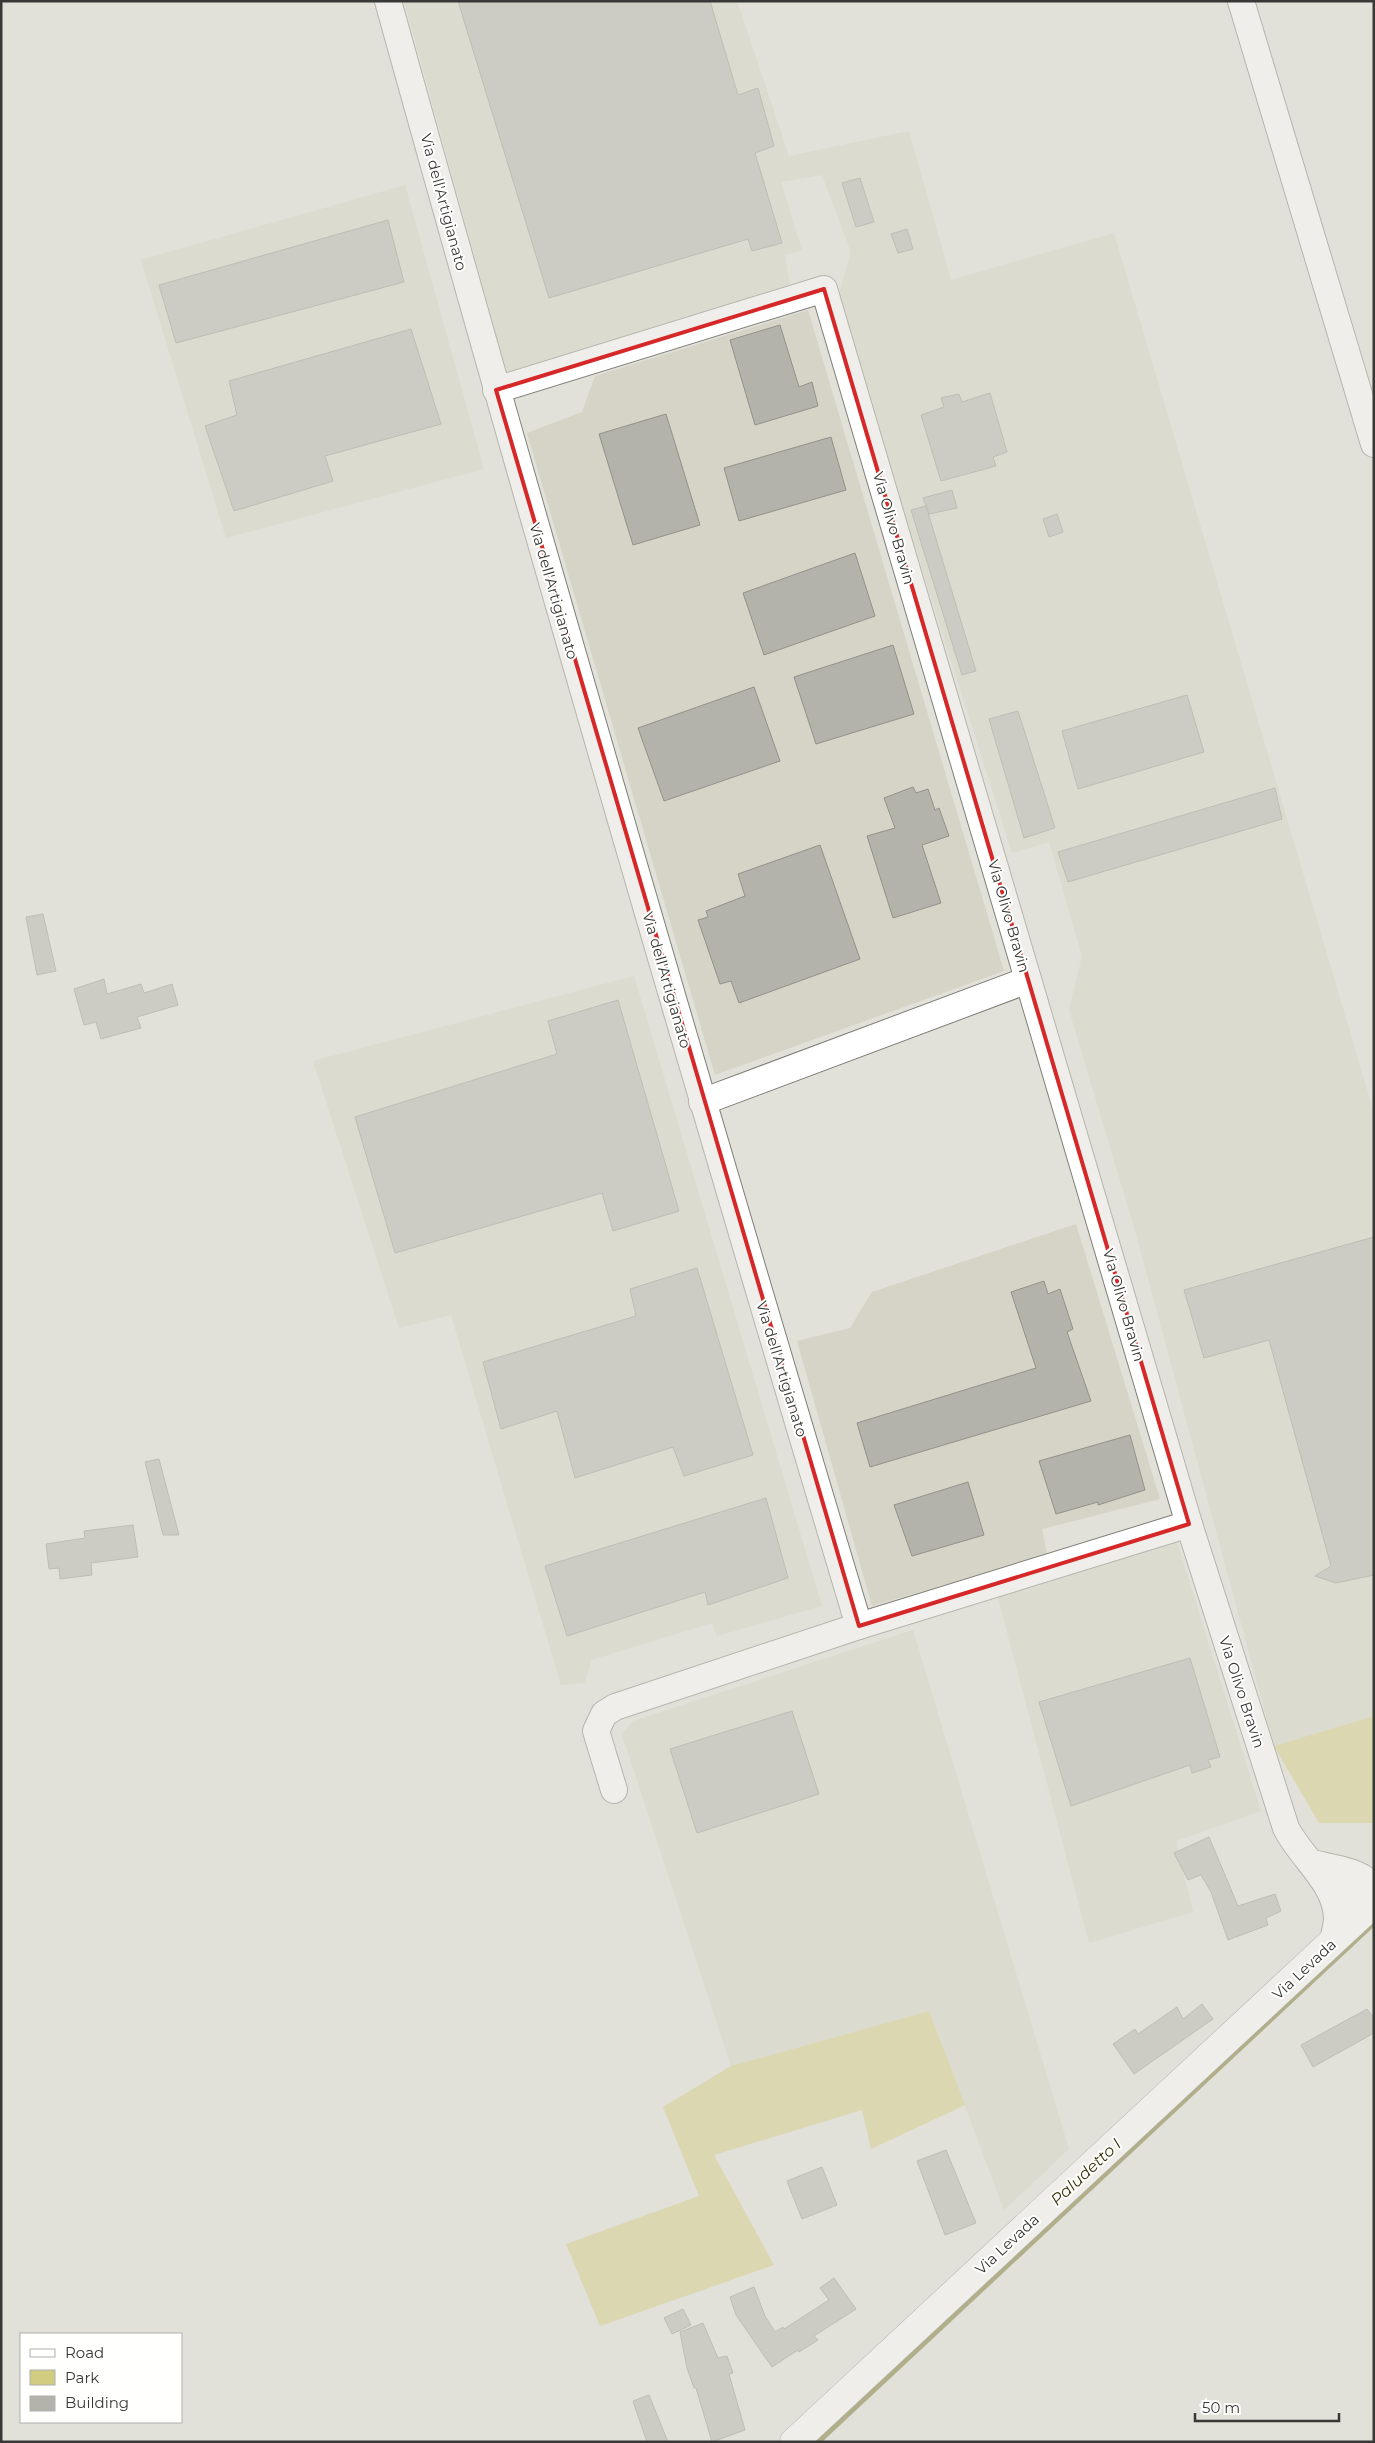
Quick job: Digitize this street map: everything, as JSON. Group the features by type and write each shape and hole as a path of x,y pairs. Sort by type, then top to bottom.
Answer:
{"main road":[{"name":"Via Levada","path":"794,2442 1374,1903"}],"street":[{"name":"Via dell'Artigianato","path":"388,1 496,390 702,1102 859,1626"},
{"path":"1241,1 1374,444"},
{"name":"Via Olivo Bravin","path":"496,390 824,289 1189,1524 1286,1828 1294,1844 1316,1870"},
{"path":"702,1102 1028,980"},
{"path":"614,1790 596,1731 604,1714 616,1707 859,1626 1189,1524"},
{"path":"1316,1870 1362,1870 1374,1887"},
{"path":"1316,1870 1332,1888 1346,1895 1374,1903"},
{"path":"1316,1870 1332,1900 1337,1918 1333,1942"}],"highlighted area":[{"path":"824,289 1189,1524 859,1626 496,390"}],"shaded area":[{"path":"404,1 737,1 789,156 909,131 951,280 1114,233 1374,1113 1374,1716 1274,1746 1136,1234 1069,1010 1082,956 1049,842 1012,853 837,300 851,252 822,175 781,182 802,250 785,255 790,286 508,378"},
{"path":"405,185 484,469 226,538 141,260"},
{"path":"808,310 1004,971 715,1075 527,433 582,412 595,376"},
{"path":"634,976 822,1606 717,1636 712,1623 591,1660 585,1683 561,1685 451,1315 399,1328 313,1061"},
{"path":"1076,1224 1160,1499 1042,1529 1047,1555 872,1606 797,1341 850,1328 872,1292"},
{"path":"1176,1539 1261,1811 1176,1841 1193,1912 1089,1943 997,1594"},
{"path":"913,1630 1069,2149 1004,2210 929,2011 731,2066 622,1735 633,1721"}],"green space":[{"path":"1374,1716 1374,1823 1319,1823 1274,1746"},
{"path":"929,2011 965,2105 871,2149 862,2110 714,2155 774,2265 600,2326 566,2244 699,2196 663,2107 731,2066"}],"building":[{"path":"458,1 710,1 738,95 758,88 774,146 755,153 782,243 752,251 748,239 549,298"},
{"path":"860,178 874,222 856,227 842,183"},
{"path":"388,220 404,282 176,343 159,285"},
{"path":"907,229 913,249 898,253 891,234"},
{"path":"780,325 799,387 812,382 818,406 755,425 730,340"},
{"path":"411,329 441,424 325,456 333,481 234,511 205,426 237,415 229,381"},
{"path":"990,393 1007,452 993,457 996,466 941,481 921,415 944,407 941,398 959,394 962,402"},
{"path":"666,414 700,525 633,545 599,434"},
{"path":"831,437 846,490 739,521 724,468"},
{"path":"952,490 957,508 929,514 923,498"},
{"path":"926,506 976,671 962,675 911,510"},
{"path":"1057,514 1063,532 1049,537 1043,519"},
{"path":"855,553 875,616 764,655 743,593"},
{"path":"893,645 914,714 816,744 794,677"},
{"path":"754,687 780,761 664,801 638,728"},
{"path":"1187,695 1204,752 1078,789 1062,731"},
{"path":"1018,711 1055,828 1024,838 989,719"},
{"path":"913,787 916,793 928,789 935,810 939,808 949,836 922,845 941,903 893,918 867,836 895,828 884,798"},
{"path":"1275,788 1282,819 1068,882 1058,852"},
{"path":"820,845 860,959 739,1003 731,981 720,984 698,920 708,917 706,911 745,896 738,874"},
{"path":"43,914 56,971 37,975 26,917"},
{"path":"104,979 107,994 141,984 144,993 172,984 178,1005 137,1017 141,1028 101,1039 96,1022 84,1025 74,989"},
{"path":"618,1000 679,1211 613,1231 602,1193 395,1253 355,1117 557,1054 548,1021"},
{"path":"1374,1237 1374,1575 1336,1583 1315,1576 1331,1566 1269,1340 1204,1358 1184,1290"},
{"path":"697,1268 753,1455 684,1476 673,1447 575,1478 557,1411 501,1429 483,1362 636,1316 630,1289"},
{"path":"1044,1281 1048,1294 1060,1289 1073,1329 1067,1332 1091,1401 870,1467 857,1423 1036,1368 1011,1292"},
{"path":"1130,1435 1145,1490 1098,1505 1098,1502 1056,1514 1039,1461"},
{"path":"159,1459 179,1535 163,1535 145,1462"},
{"path":"968,1482 984,1535 912,1556 894,1505"},
{"path":"766,1498 788,1578 708,1605 705,1592 567,1636 545,1566"},
{"path":"133,1525 138,1557 91,1563 92,1575 60,1579 59,1568 49,1569 46,1544 85,1538 84,1531"},
{"path":"1190,1658 1220,1757 1208,1760 1211,1767 1192,1773 1190,1765 1071,1806 1039,1702"},
{"path":"792,1711 819,1794 697,1833 670,1749"},
{"path":"1209,1837 1238,1906 1275,1894 1281,1911 1266,1918 1268,1925 1228,1940 1211,1892 1201,1875 1188,1880 1174,1853"},
{"path":"1202,2004 1213,2019 1134,2074 1113,2044 1135,2029 1138,2034 1177,2007 1183,2019"},
{"path":"1367,2009 1374,2018 1374,2033 1313,2067 1301,2045"},
{"path":"946,2150 976,2223 945,2235 917,2161"},
{"path":"822,2167 837,2205 802,2219 787,2181"},
{"path":"834,2278 856,2309 814,2336 818,2340 772,2367 736,2315 730,2297 754,2287 765,2316 775,2332 783,2327 784,2329 829,2300 820,2288"},
{"path":"683,2309 691,2325 672,2334 664,2318"},
{"path":"703,2323 718,2358 727,2356 733,2373 729,2374 745,2430 712,2442 696,2388 694,2388 687,2368 680,2332"},
{"path":"649,2395 668,2442 647,2442 633,2401"}],"waterway":[{"name":"Paludetto I","path":"818,2442 1374,1923"}]}
